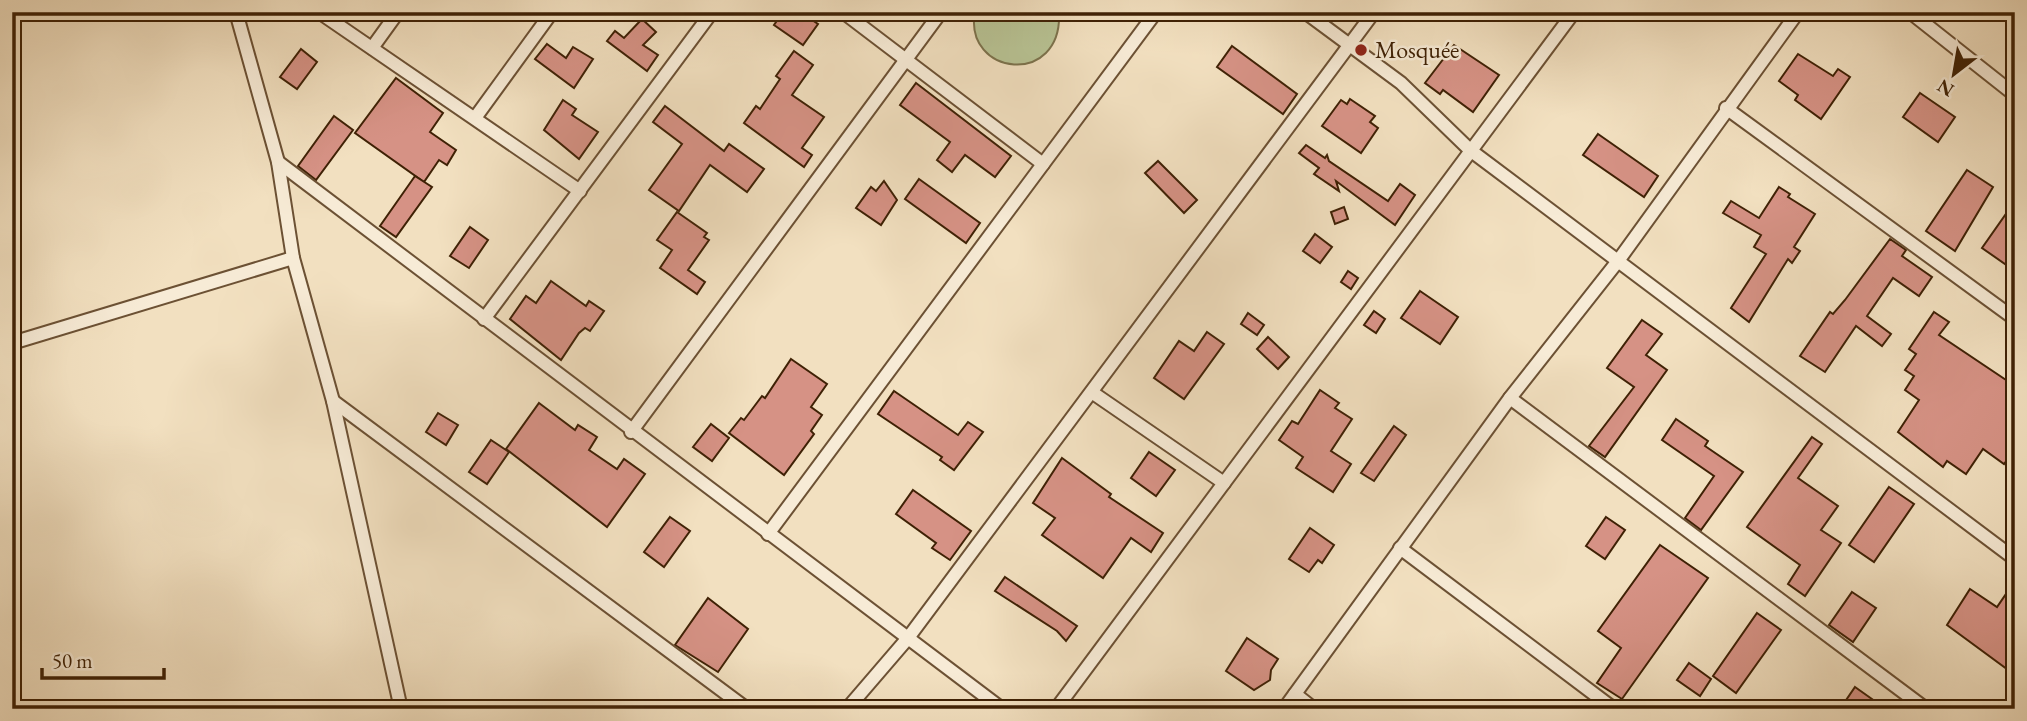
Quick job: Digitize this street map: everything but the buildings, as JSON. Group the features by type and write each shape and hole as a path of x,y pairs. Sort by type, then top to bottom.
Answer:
{"street":[{"path":"236,12 278,162 293,258 333,401 401,709"},
{"path":"320,12 580,191"},
{"path":"372,48 398,12"},
{"path":"475,118 552,12"},
{"path":"484,319 712,12"},
{"path":"844,12 1043,164"},
{"path":"631,432 941,12"},
{"path":"768,534 1156,12"},
{"path":"1305,12 1401,83 1470,150 2015,559"},
{"path":"847,709 908,638 1093,393 1374,12"},
{"path":"1056,709 1574,12"},
{"path":"1284,709 1399,548 1510,398 1618,261 1726,108 1798,12"},
{"path":"1910,12 2015,95"},
{"path":"1726,108 2015,319"},
{"path":"278,162 631,432 1002,709"},
{"path":"12,343 293,258"},
{"path":"1093,393 1224,483"},
{"path":"1510,398 1926,709"},
{"path":"333,401 747,709"},
{"path":"1399,548 1614,709"},
{"path":"1295,694 1314,709"}],"green space":[{"path":"975,12 1059,12 1056,36 1046,53 1031,62 1014,64 997,60 984,50 975,33"}],"place":[{"name":"Mosquée","path":"1361,50"}]}
